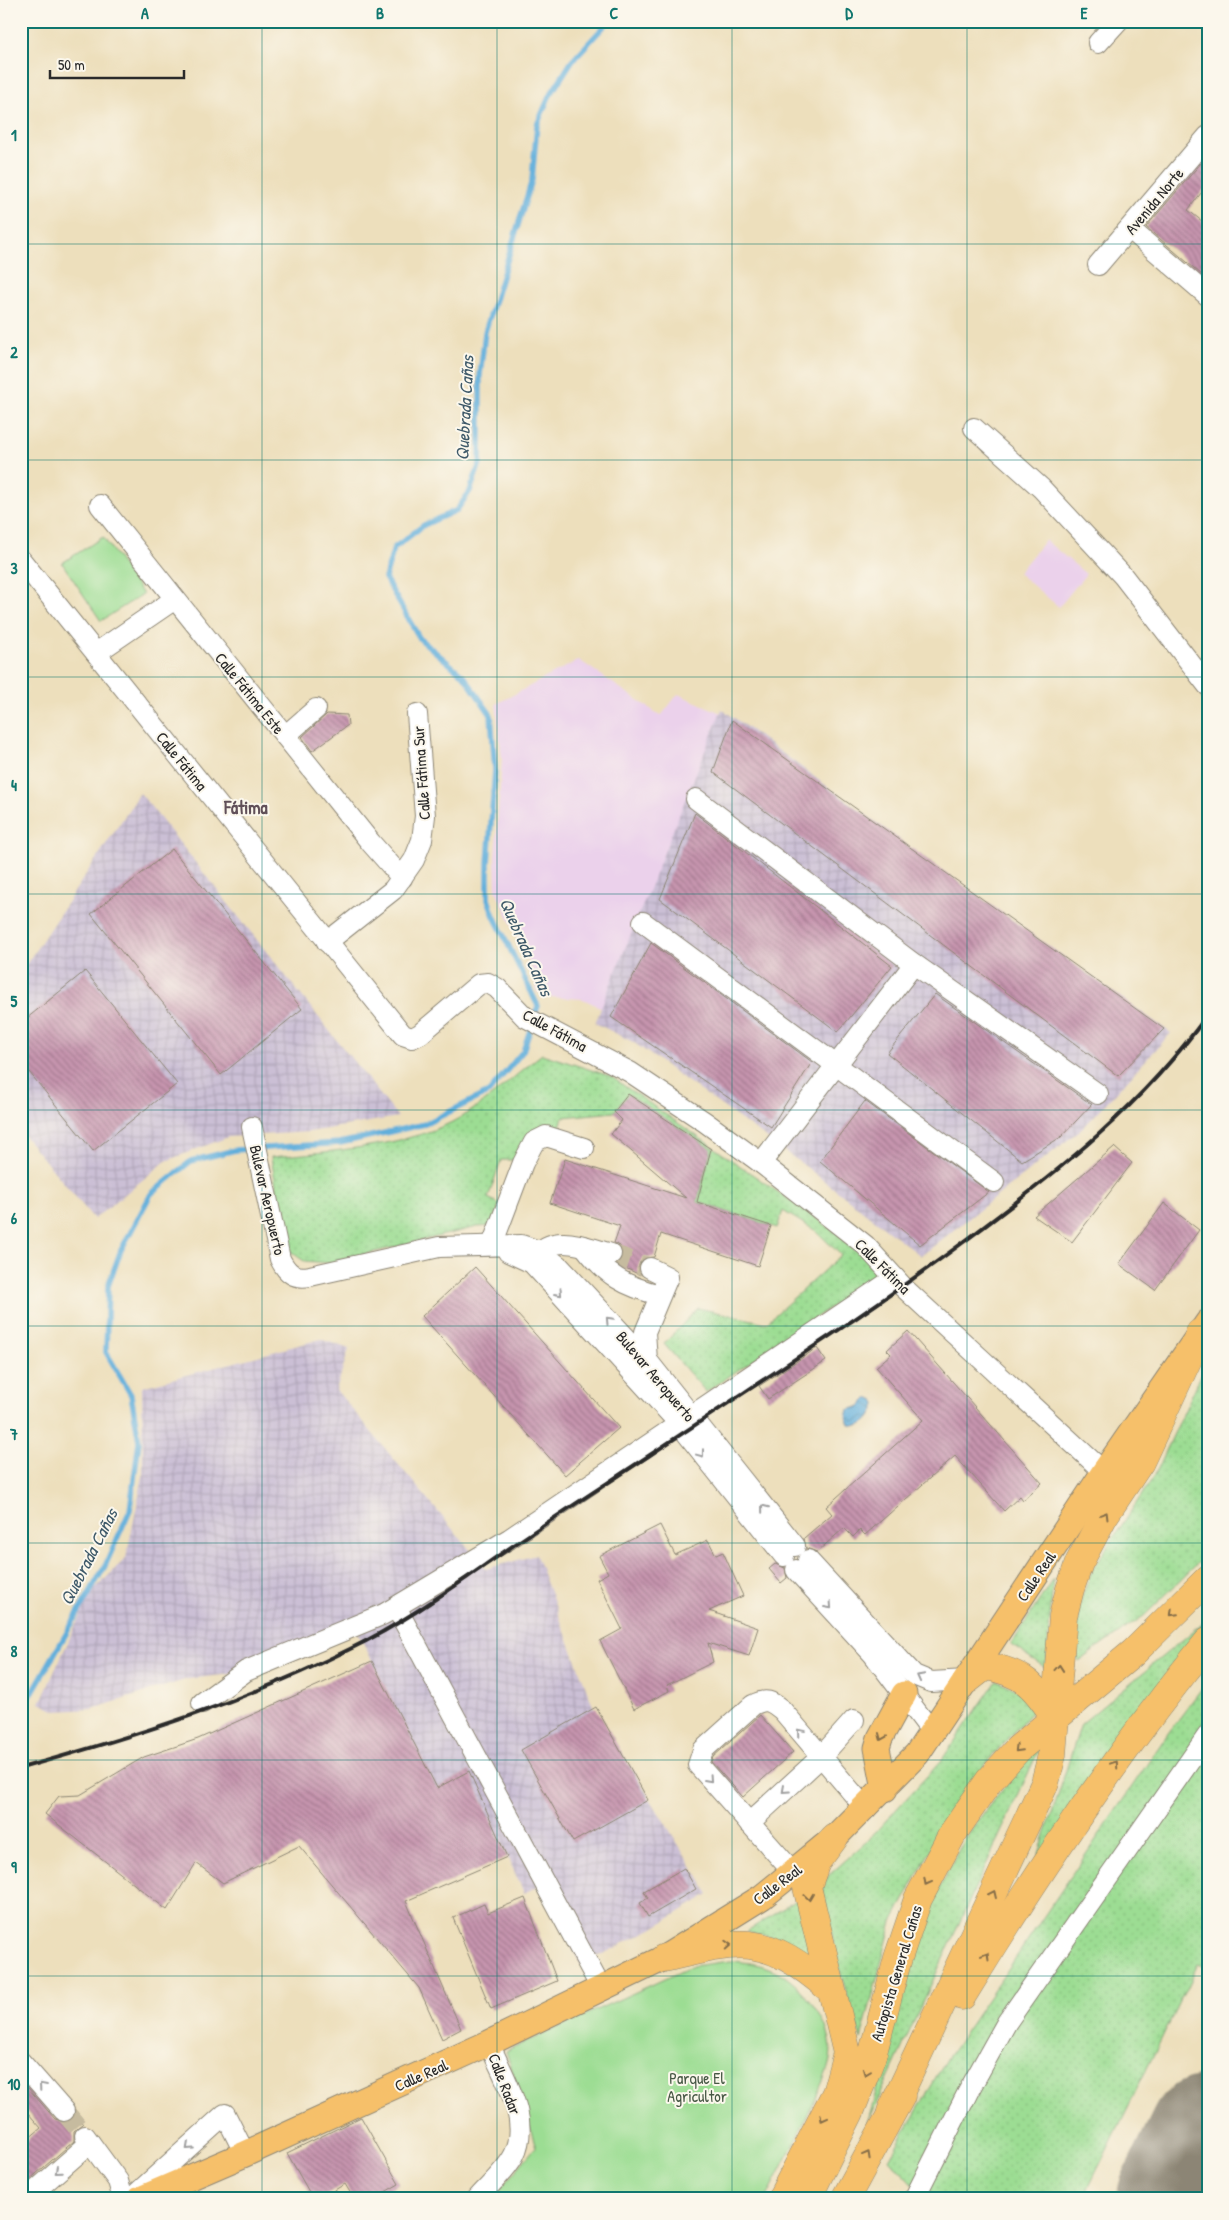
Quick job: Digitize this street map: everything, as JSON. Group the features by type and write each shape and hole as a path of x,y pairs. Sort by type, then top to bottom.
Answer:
{"highway":[{"path":"845,2199 891,2112 1045,1783 1052,1754 1063,1616 1079,1563 1104,1516 1140,1462 1204,1328"},
{"name":"Autopista General Cañas","path":"807,2199 850,2112 872,2056 898,1958 918,1899 953,1833 989,1781 1018,1749 1134,1653 1208,1579"},
{"path":"891,2112 1012,1914 1143,1723 1208,1642"},
{"path":"967,1680 985,1666 1014,1673 1028,1681 1055,1717"},
{"path":"780,2199 836,2093 847,2053 844,2035 830,1989 807,1887 816,1862 834,1838"},
{"path":"664,1958 722,1944 745,1944 783,1954 802,1965 830,1989"}],"main road":[{"name":"Calle Real","path":"140,2199 489,2044 664,1958 754,1902 793,1872 866,1808 917,1754 1104,1472 1204,1328"},
{"path":"885,1789 877,1748 880,1738 904,1694"}],"street":[{"path":"1098,42 1118,21"},
{"name":"Avenida Norte","path":"1098,265 1130,230 1208,136"},
{"path":"1130,230 1208,296"},
{"path":"974,428 1041,488 1123,576 1208,686"},
{"name":"Calle Fátima Este","path":"100,505 285,736 402,878"},
{"name":"Calle Fátima","path":"21,560 403,1035 412,1038 420,1034 479,984 488,983 497,988 525,1017 630,1072 705,1122 761,1163 865,1246 895,1278 1104,1472"},
{"path":"96,653 175,599"},
{"path":"285,736 316,709"},
{"name":"Calle Fátima Sur","path":"327,942 393,890 414,860 425,827 417,714"},
{"path":"696,799 914,964 1098,1094"},
{"path":"643,922 994,1182"},
{"path":"761,1163 914,964"},
{"name":"Bulevar Aeropuerto","path":"252,1128 266,1202 280,1259 284,1268 292,1276 301,1278 439,1247 492,1245 536,1257 560,1267 647,1360 684,1421"},
{"path":"492,1245 523,1163 534,1142 546,1136 584,1148"},
{"path":"536,1257 557,1243 569,1242 610,1254"},
{"path":"584,1246 597,1263 616,1280 641,1291 660,1295"},
{"name":"Bulevar Aeropuerto","path":"536,1257 684,1421 796,1558 879,1649 922,1679 946,1682 967,1680"},
{"path":"647,1360 645,1332 668,1277 650,1268"},
{"path":"202,1703 246,1671 396,1607 509,1539 895,1278"},
{"path":"396,1607 601,1988"},
{"name":"Bulevar Aeropuerto","path":"879,1649 904,1694 932,1732"},
{"path":"793,1872 698,1765 703,1750 753,1705 762,1700 771,1701 782,1710 866,1808"},
{"path":"749,1823 821,1757 854,1720"},
{"path":"914,2199 968,2092 1008,2022 1208,1735"},
{"name":"Calle Radar","path":"476,2199 514,2156 521,2137 519,2112 489,2044"},
{"path":"21,2062 64,2111"},
{"path":"132,2199 225,2114 244,2154"},
{"path":"21,2192 27,2199 87,2139 118,2181 123,2199"}],"shaded area":[{"path":"1045,540 1086,574 1059,607 1018,573"},
{"path":"579,660 661,716 678,694 721,713 602,1008 583,999 549,997 537,992 535,975 496,891 495,856 502,759 496,704"},
{"path":"722,709 914,850 1171,1033 1084,1127 921,1256 801,1163 633,1042 595,1023"},
{"path":"140,793 398,1117 309,1132 228,1137 166,1161 94,1219 21,1132 21,972"},
{"path":"321,1339 349,1349 336,1390 486,1569 536,1555 593,1706 709,1894 652,1929 581,1965 540,1885 524,1893 469,1771 437,1788 352,1621 231,1674 188,1679 92,1709 56,1711 40,1703 90,1594 126,1558 143,1476 142,1387"}],"green space":[{"path":"103,537 143,594 101,621 62,563"},
{"path":"542,1054 610,1076 859,1248 885,1270 706,1392 664,1344 698,1308 766,1323 841,1255 816,1231 783,1211 777,1228 697,1202 711,1149 629,1095 614,1112 563,1117 559,1130 517,1160 501,1160 488,1198 500,1204 492,1226 477,1227 329,1263 304,1261 287,1249 271,1157 369,1146 419,1135 442,1127 483,1103"},
{"path":"1208,1360 1208,1553 1145,1615 1079,1661 1073,1650 1080,1602 1092,1570 1155,1475"},
{"path":"1053,1579 1046,1668 1011,1645"},
{"path":"1204,1622 1034,1869 1081,1724"},
{"path":"997,1680 1023,1693 1033,1710 988,1761 954,1807 892,1922 861,2039 839,1969 822,1887 828,1876 867,1841 941,1761"},
{"path":"1208,1680 1208,1968 1198,1964 1083,2199 927,2199 889,2159 947,2059 1169,1732"},
{"path":"1042,1743 867,2124 920,1937 950,1866 976,1823"},
{"path":"798,1899 815,1960 782,1940 747,1931"},
{"name":"Parque El Agricultor","path":"730,1961 763,1966 790,1980 817,2010 825,2025 830,2042 830,2059 824,2079 766,2199 491,2199 536,2147 506,2051 693,1966"}],"water":[{"path":"868,1398 875,1401 876,1405 872,1414 863,1424 849,1424 846,1417 848,1410 860,1406"}],"building":[{"path":"1208,155 1208,184 1188,210 1208,226 1208,280 1146,227"},
{"path":"327,714 347,715 348,725 312,751 302,737"},
{"path":"732,720 1164,1029 1118,1076 713,772"},
{"path":"695,813 892,966 838,1032 660,899"},
{"path":"172,849 302,1009 221,1075 91,914"},
{"path":"651,943 812,1062 771,1127 611,1017"},
{"path":"85,971 177,1084 93,1151 21,1062 21,1023"},
{"path":"935,994 1092,1104 1061,1137 1022,1161 887,1053"},
{"path":"628,1094 711,1149 697,1202 771,1226 758,1266 661,1234 654,1257 644,1258 640,1262 638,1268 640,1275 617,1264 622,1257 620,1246 614,1243 620,1226 550,1203 565,1159 686,1198 611,1134 622,1120 614,1112"},
{"path":"865,1101 989,1192 920,1245 820,1161"},
{"path":"1114,1147 1132,1163 1072,1242 1034,1216"},
{"path":"1164,1203 1199,1230 1155,1290 1119,1264"},
{"path":"475,1267 619,1428 565,1475 422,1316"},
{"path":"908,1331 1042,1483 1023,1500 1020,1496 1004,1511 955,1456 865,1535 860,1530 853,1537 844,1528 817,1552 806,1548 804,1538 832,1514 826,1507 923,1420 876,1367 891,1354 887,1350"},
{"path":"817,1348 826,1361 768,1399 759,1386"},
{"path":"660,1525 675,1555 708,1540 716,1555 723,1552 743,1596 709,1611 758,1628 749,1656 708,1643 713,1662 667,1685 669,1691 634,1709 600,1641 622,1629 597,1579 608,1573 599,1556"},
{"path":"775,1564 785,1568 787,1578 781,1583 769,1569"},
{"path":"372,1661 437,1788 469,1771 507,1857 406,1901 461,2029 442,2039 419,1988 299,1846 223,1883 196,1863 167,1910 45,1814 59,1796 80,1795 144,1757 198,1739"},
{"path":"596,1707 648,1800 573,1842 521,1750"},
{"path":"760,1715 793,1752 743,1797 711,1762 713,1757"},
{"path":"684,1868 696,1889 648,1917 640,1903 648,1898 644,1891"},
{"path":"525,1898 557,1981 491,2009 453,1918 484,1904 488,1913"},
{"path":"21,2080 55,2119 67,2122 75,2115 83,2124 74,2131 74,2141 21,2187 21,2145 41,2128 21,2105"},
{"path":"361,2117 399,2184 373,2199 354,2199 345,2184 319,2199 313,2199 287,2153"}],"waterway":[{"name":"Quebrada Cañas","path":"24,1707 105,1566 130,1510 139,1441 131,1395 106,1352 108,1286 121,1250 151,1194 191,1161 235,1150 340,1143 425,1124 489,1092 523,1051 538,1006 494,916 488,899 488,863 495,770 491,715 464,676 420,639 385,578 394,548 424,525 457,510 470,491 480,463 480,376 485,332 532,180 537,125 549,97 572,61 609,21"}],"runway":[{"path":"1177,2199 1208,2135"}],"tunnel":[{"path":"611,1254 650,1268"},
{"path":"64,2111 85,2136"}],"railway":[{"path":"21,1768 147,1730 229,1702 350,1649 409,1616 556,1516 851,1322 1002,1213 1067,1162 1127,1108 1182,1047 1208,1014"}],"district":[{"name":"Fátima","path":"246,808"}]}
